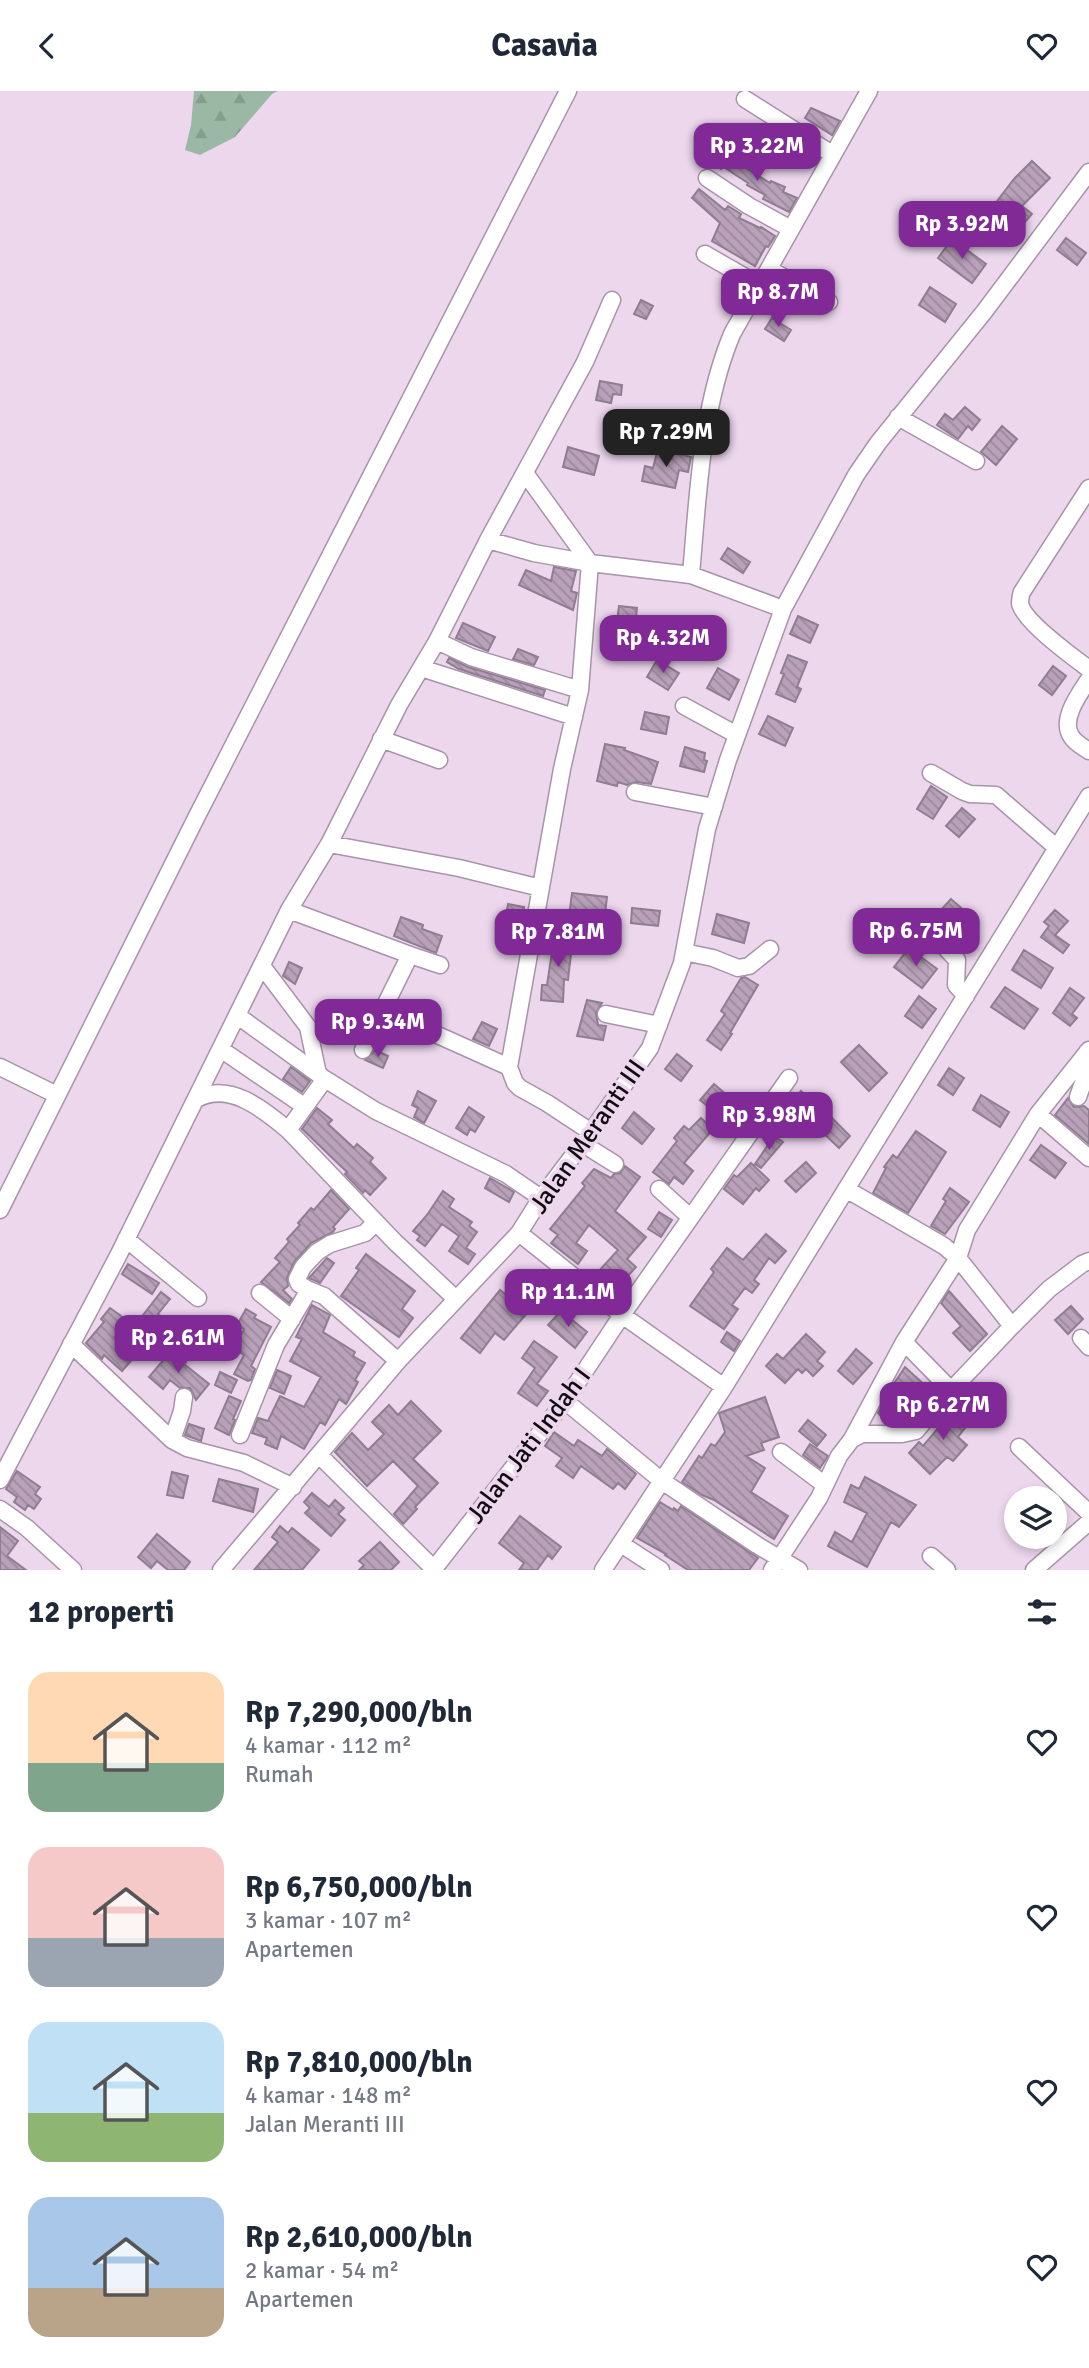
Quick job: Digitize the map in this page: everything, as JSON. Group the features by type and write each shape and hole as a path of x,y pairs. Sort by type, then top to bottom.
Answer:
{"street":[{"path":"0,1210 196,818 568,91"},
{"path":"691,575 702,460 718,371 732,334 869,91"},
{"path":"745,99 832,154"},
{"name":"Jalan Meranti III","path":"221,1570 398,1361 519,1233 541,1198 650,1048 684,951 707,829 737,735 783,609 856,475 898,417 984,312 1089,171"},
{"path":"707,178 749,206 791,229"},
{"path":"705,254 760,285"},
{"path":"769,269 829,302"},
{"path":"0,1480 126,1239 289,910 329,844 381,739 437,641 488,540 585,362 611,300"},
{"path":"898,417 976,461"},
{"path":"525,473 590,563 580,690 509,1067 515,1083 520,1088 548,1103 615,1164"},
{"path":"1089,488 1022,592 1020,602 1023,611 1035,624 1089,669"},
{"path":"488,540 534,553 590,563 691,575 783,609"},
{"path":"437,641 471,657 580,690"},
{"path":"421,668 574,717"},
{"path":"1089,679 1075,702 1068,722 1069,733 1073,739 1089,751"},
{"path":"684,706 737,735"},
{"path":"381,739 439,760"},
{"path":"930,773 970,794 996,795 1057,848"},
{"path":"635,792 714,807"},
{"path":"603,1570 724,1387 1089,796"},
{"path":"329,844 459,868 541,888"},
{"path":"289,910 440,965"},
{"path":"934,937 957,960 956,985 966,996"},
{"path":"684,951 738,968 749,966 770,949"},
{"path":"363,1050 410,955"},
{"path":"262,966 308,1027 321,1076 288,1130"},
{"path":"606,1014 659,1025"},
{"path":"238,1016 321,1076 376,1111 506,1174 541,1198"},
{"path":"422,1028 509,1067"},
{"path":"222,1049 304,1106"},
{"path":"1078,1097 1089,1066 1088,1051"},
{"path":"775,1564 819,1499 842,1451 852,1439 904,1342 958,1258 967,1230 1038,1114 1088,1051"},
{"path":"0,1067 57,1095"},
{"name":"Jalan Jati Indah I","path":"433,1569 565,1401 622,1315 789,1078"},
{"path":"195,1100 209,1093 222,1093 262,1109 288,1130 376,1222 456,1299"},
{"path":"1038,1114 1089,1158"},
{"path":"659,1189 690,1217"},
{"path":"846,1189 933,1239 958,1258 1012,1326"},
{"path":"376,1222 365,1233 338,1241 317,1252 303,1267 297,1279 299,1285 316,1291 332,1302 398,1361"},
{"path":"519,1233 622,1315 724,1387"},
{"path":"126,1239 198,1299"},
{"path":"852,1439 875,1432 902,1434 916,1431 951,1390 1049,1289 1089,1261"},
{"path":"240,1435 276,1345 309,1290"},
{"path":"260,1293 292,1318"},
{"path":"904,1342 951,1390"},
{"path":"71,1344 172,1440 187,1448 244,1463 293,1487"},
{"path":"172,1440 184,1397"},
{"path":"565,1401 662,1481 775,1564 799,1570"},
{"path":"1018,1447 1089,1513"},
{"path":"781,1452 825,1485"},
{"path":"320,1455 433,1569"},
{"path":"0,1510 27,1528 53,1563 73,1570"},
{"path":"1034,1570 1089,1523"},
{"path":"621,1544 661,1570"},
{"path":"931,1556 947,1570"}],"green space":[{"path":"194,91 278,91 272,94 235,137 200,155 185,150 191,125"}],"building":[{"path":"811,108 840,121 832,135 805,118"},
{"path":"719,151 770,183 771,181 785,187 783,192 797,198 789,212 763,199 765,195 722,166 721,169 711,163"},
{"path":"1032,161 1050,178 1022,206 1032,214 1018,230 991,209"},
{"path":"699,189 725,210 728,206 741,214 739,218 775,236 755,266 712,241 720,223 692,198"},
{"path":"1066,238 1086,253 1077,265 1057,250"},
{"path":"952,239 986,264 972,283 938,258"},
{"path":"930,287 956,304 945,322 919,305"},
{"path":"641,300 653,306 646,319 634,314"},
{"path":"772,318 791,330 784,341 765,329"},
{"path":"600,381 622,385 621,395 613,394 611,403 596,400"},
{"path":"965,407 980,420 972,430 968,426 958,439 937,425 945,414 953,420"},
{"path":"1002,426 1017,439 996,465 981,452"},
{"path":"568,447 599,456 594,475 563,467"},
{"path":"658,449 691,457 688,472 679,470 675,488 642,481 645,466 653,468"},
{"path":"728,548 750,562 743,573 721,559"},
{"path":"554,567 576,571 571,591 577,593 573,610 519,585 526,570 551,581"},
{"path":"619,606 637,608 635,626 647,627 645,652 613,649"},
{"path":"798,616 818,625 810,643 790,634"},
{"path":"463,623 495,637 488,651 456,638"},
{"path":"518,649 538,657 534,665 513,659"},
{"path":"788,655 807,662 797,687 801,689 795,702 776,694"},
{"path":"449,658 468,667 545,690 543,696 459,669 447,662"},
{"path":"657,660 679,673 668,690 647,677"},
{"path":"1053,666 1066,676 1052,695 1039,685"},
{"path":"718,668 739,680 729,700 707,688"},
{"path":"645,712 669,717 666,734 641,729"},
{"path":"768,716 793,728 785,746 759,734"},
{"path":"605,744 625,748 624,750 658,762 651,784 636,782 627,785 618,782 617,786 597,781"},
{"path":"685,747 705,753 704,760 707,761 704,772 680,766"},
{"path":"931,786 947,797 933,819 917,809"},
{"path":"962,808 975,819 959,837 946,826"},
{"path":"572,893 607,897 604,922 569,917"},
{"path":"951,899 975,920 955,942 930,922"},
{"path":"508,904 524,907 522,919 506,916"},
{"path":"632,908 660,911 658,926 631,923"},
{"path":"1055,910 1068,921 1055,935 1069,945 1063,953 1041,937 1049,926 1044,922"},
{"path":"717,914 749,923 744,943 712,934"},
{"path":"401,917 442,936 436,953 394,936"},
{"path":"555,933 573,936 568,980 564,979 563,1002 541,1000 542,985 547,985"},
{"path":"909,948 937,969 922,988 894,967"},
{"path":"1024,950 1053,968 1041,988 1012,970"},
{"path":"289,962 302,968 295,984 283,976"},
{"path":"745,977 758,985 721,1050 707,1040 725,1014 721,1011 741,978"},
{"path":"1005,987 1038,1009 1024,1029 991,1007"},
{"path":"1070,988 1084,998 1072,1014 1077,1018 1070,1026 1053,1013"},
{"path":"919,996 936,1009 922,1028 905,1016"},
{"path":"587,1000 602,1003 596,1013 598,1025 606,1026 603,1040 577,1036"},
{"path":"482,1022 497,1029 489,1046 473,1039"},
{"path":"859,1045 887,1073 869,1091 841,1062"},
{"path":"375,1050 388,1056 383,1068 365,1060"},
{"path":"677,1054 692,1066 681,1081 665,1069"},
{"path":"291,1067 310,1081 302,1092 283,1079"},
{"path":"949,1068 964,1078 953,1095 938,1085"},
{"path":"714,1084 743,1109 730,1124 700,1100"},
{"path":"418,1091 436,1101 424,1123 414,1117 418,1108 412,1105"},
{"path":"801,1091 815,1103 808,1112 793,1100"},
{"path":"981,1095 1009,1112 1000,1127 973,1110"},
{"path":"1068,1098 1074,1107 1084,1106 1089,1110 1089,1144 1055,1115"},
{"path":"469,1107 484,1117 475,1132 470,1129 467,1135 456,1128"},
{"path":"317,1108 332,1120 328,1124 354,1148 357,1144 373,1158 370,1162 386,1178 370,1195 365,1190 363,1193 345,1174 347,1172 302,1129"},
{"path":"634,1112 654,1129 642,1144 622,1128"},
{"path":"831,1117 850,1136 839,1148 819,1129"},
{"path":"701,1118 713,1129 684,1163 693,1171 683,1184 674,1177 669,1184 653,1172 677,1141 674,1138 684,1126 689,1130"},
{"path":"916,1131 946,1152 908,1213 873,1193 886,1168 884,1167 893,1155 897,1158"},
{"path":"774,1136 783,1142 761,1168 755,1164"},
{"path":"1041,1145 1066,1163 1055,1178 1030,1160"},
{"path":"806,1162 816,1173 796,1192 785,1181"},
{"path":"751,1163 769,1180 759,1191 756,1188 743,1204 724,1189 734,1175 737,1177"},
{"path":"625,1166 640,1177 615,1211 646,1237 627,1259 636,1267 625,1279 629,1282 619,1292 598,1272 618,1250 589,1225 576,1243 587,1251 578,1264 551,1243 558,1235 550,1229 585,1186 582,1183 594,1169 611,1178"},
{"path":"490,1178 514,1192 509,1202 485,1188"},
{"path":"950,1188 969,1202 945,1234 931,1226 946,1201 943,1199"},
{"path":"331,1190 349,1209 333,1227 333,1232 311,1243 294,1262 287,1278 288,1286 283,1290 292,1299 289,1303 261,1282 280,1262 275,1258 289,1242 287,1239 300,1225 298,1223 311,1208 314,1210"},
{"path":"443,1191 454,1199 449,1207 472,1222 469,1226 477,1232 466,1248 475,1254 468,1264 449,1251 459,1236 442,1224 425,1246 417,1240 420,1236 413,1231"},
{"path":"659,1212 672,1220 661,1237 648,1229"},
{"path":"766,1234 786,1251 775,1263 769,1258 754,1280 759,1284 752,1293 745,1288 732,1305 738,1309 724,1329 690,1306 714,1272 711,1269 727,1248 743,1260"},
{"path":"366,1254 415,1291 402,1309 413,1318 399,1337 341,1296 359,1270 356,1268"},
{"path":"327,1258 334,1263 320,1283 309,1278"},
{"path":"128,1264 159,1283 152,1294 122,1274"},
{"path":"515,1282 533,1296 524,1308 528,1312 504,1340 495,1333 480,1353 461,1338 500,1290 505,1294"},
{"path":"949,1291 987,1334 970,1351 953,1333 961,1326 941,1303"},
{"path":"161,1292 170,1299 158,1314 176,1328 167,1339 158,1332 160,1329 143,1315"},
{"path":"312,1305 330,1315 323,1332 355,1352 353,1356 365,1363 346,1404 339,1399 325,1425 320,1422 304,1449 281,1436 277,1449 265,1444 267,1438 252,1433 258,1418 268,1421 280,1396 304,1407 321,1377 290,1361 302,1339 296,1337"},
{"path":"1071,1306 1083,1319 1068,1334 1055,1320"},
{"path":"110,1308 128,1321 115,1337 136,1355 122,1371 104,1355 102,1359 86,1343 104,1322 101,1319"},
{"path":"246,1309 256,1315 254,1318 271,1327 251,1366 255,1369 248,1381 234,1374 244,1355 234,1349 244,1329 237,1325"},
{"path":"561,1311 587,1332 575,1348 548,1325"},
{"path":"727,1332 740,1341 734,1351 721,1342"},
{"path":"806,1334 825,1352 817,1361 823,1366 813,1376 806,1369 802,1373 798,1369 785,1383 766,1366 777,1354 783,1359"},
{"path":"534,1341 557,1357 537,1384 548,1391 537,1406 518,1393 535,1368 522,1358"},
{"path":"856,1349 872,1363 853,1384 838,1371"},
{"path":"172,1350 186,1362 184,1364 209,1384 196,1400 190,1388 180,1388 170,1380 163,1389 149,1377"},
{"path":"905,1367 930,1390 899,1423 891,1416 886,1421 878,1413 894,1391 891,1388"},
{"path":"277,1370 291,1376 284,1394 270,1388"},
{"path":"220,1372 237,1380 231,1393 215,1385"},
{"path":"229,1396 241,1401 229,1435 215,1428"},
{"path":"765,1397 779,1437 761,1443 764,1450 746,1456 765,1468 751,1492 788,1516 774,1539 682,1482 699,1456 702,1458 711,1444 715,1446 725,1432 719,1413"},
{"path":"411,1401 441,1431 413,1459 438,1483 403,1524 394,1514 418,1486 393,1461 367,1486 335,1452 352,1433 368,1450 384,1434 372,1422 389,1405 398,1415"},
{"path":"956,1407 972,1419 958,1437 967,1445 953,1461 947,1457 930,1474 909,1453 919,1442 923,1446"},
{"path":"808,1420 826,1435 817,1446 799,1431"},
{"path":"189,1424 204,1429 201,1441 185,1435"},
{"path":"554,1432 574,1446 578,1440 602,1456 607,1449 636,1474 625,1489 618,1483 613,1489 581,1466 573,1478 556,1466 562,1458 545,1446"},
{"path":"810,1444 828,1456 820,1468 803,1455"},
{"path":"17,1471 40,1487 35,1494 41,1499 34,1509 28,1505 25,1510 14,1502 17,1497 6,1489"},
{"path":"172,1472 188,1476 183,1498 167,1495"},
{"path":"865,1477 916,1505 899,1527 891,1522 867,1567 828,1546 835,1532 852,1542 867,1513 844,1502 851,1485 859,1489"},
{"path":"219,1479 258,1489 253,1512 213,1501"},
{"path":"312,1493 329,1507 335,1500 344,1508 338,1514 345,1520 331,1536 305,1513 310,1508 304,1502"},
{"path":"660,1502 678,1511 681,1506 758,1558 749,1570 688,1570 637,1538"},
{"path":"520,1516 561,1547 552,1559 548,1555 537,1570 519,1570 524,1563 499,1543"},
{"path":"280,1526 288,1533 292,1528 319,1550 302,1570 254,1570 278,1542 272,1537"},
{"path":"0,1527 18,1541 7,1556 26,1570 0,1570"},
{"path":"157,1534 190,1562 184,1570 168,1570 157,1561 151,1568 138,1557"},
{"path":"380,1542 399,1562 391,1570 359,1570 364,1565 359,1561"}]}
